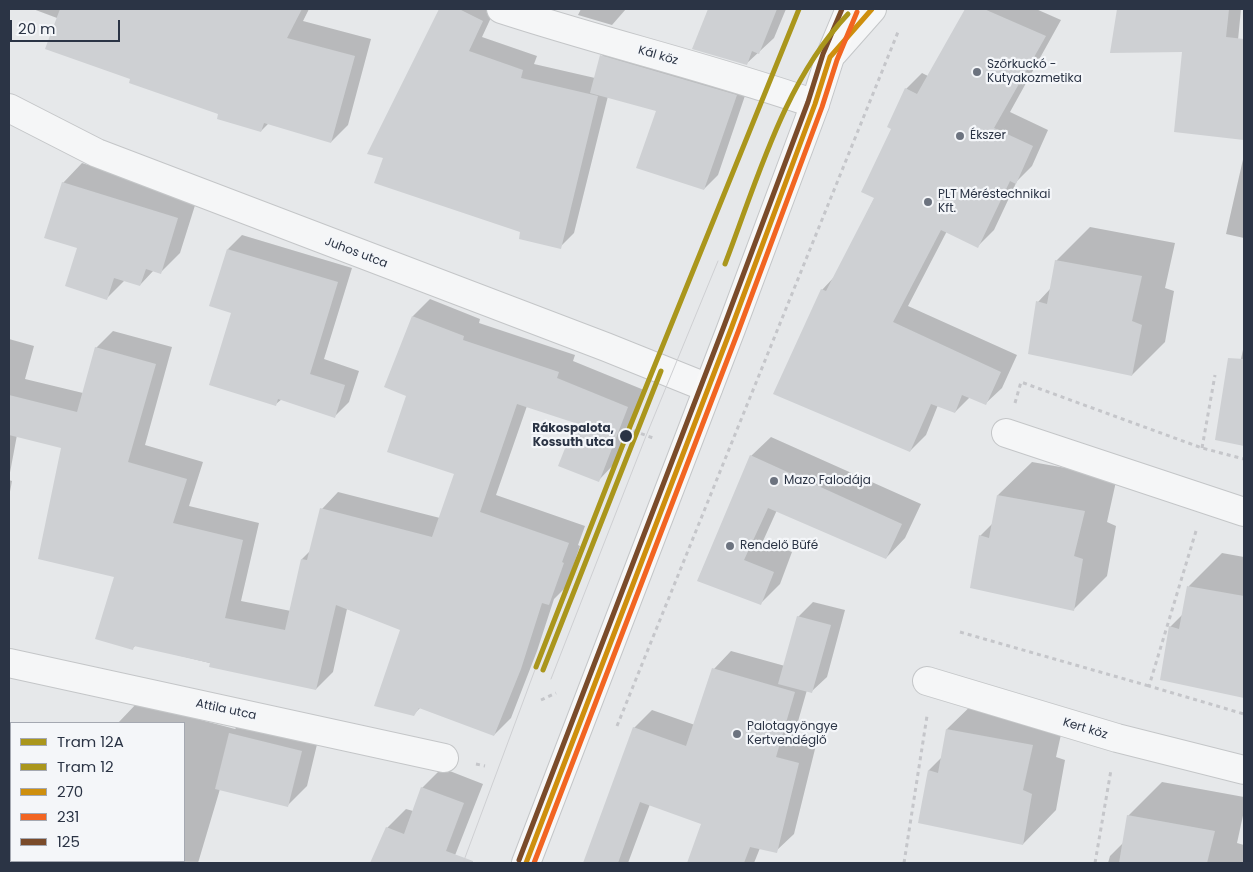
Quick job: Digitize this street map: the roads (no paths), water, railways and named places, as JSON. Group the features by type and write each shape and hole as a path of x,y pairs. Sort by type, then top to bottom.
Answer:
{"street":[{"name":"Kál köz","path":"501,9 562,29 760,85 815,104"},
{"path":"526,863 708,388 815,104 830,57 850,9"},
{"path":"830,57 872,9"},
{"name":"Juhos utca","path":"9,108 97,153 606,347 708,388"},
{"path":"1006,433 1244,512"},
{"name":"Attila utca","path":"9,663 444,758"},
{"name":"Kert köz","path":"930,682 1117,738 1244,770"}],"tram line":[{"name":"12A","path":"536,667 629,429 799,9"},
{"name":"12","path":"725,264 775,132 790,100 806,70 848,14"},
{"path":"551,679 646,436 718,261"},
{"name":"12","path":"543,670 661,371"},
{"path":"463,863 536,667"}],"place":[{"name":"Szőrkuckó - Kutyakozmetika","path":"977,72"},
{"name":"Ékszer","path":"960,136"},
{"name":"PLT Méréstechnikai Kft.","path":"928,202"},
{"name":"Rákospalota, Kossuth utca","path":"626,436"},
{"name":"Mazo Falodája","path":"774,481"},
{"name":"Rendelő Büfé","path":"730,546"},
{"name":"Palotagyöngye Kertvendéglő","path":"737,734"}]}
